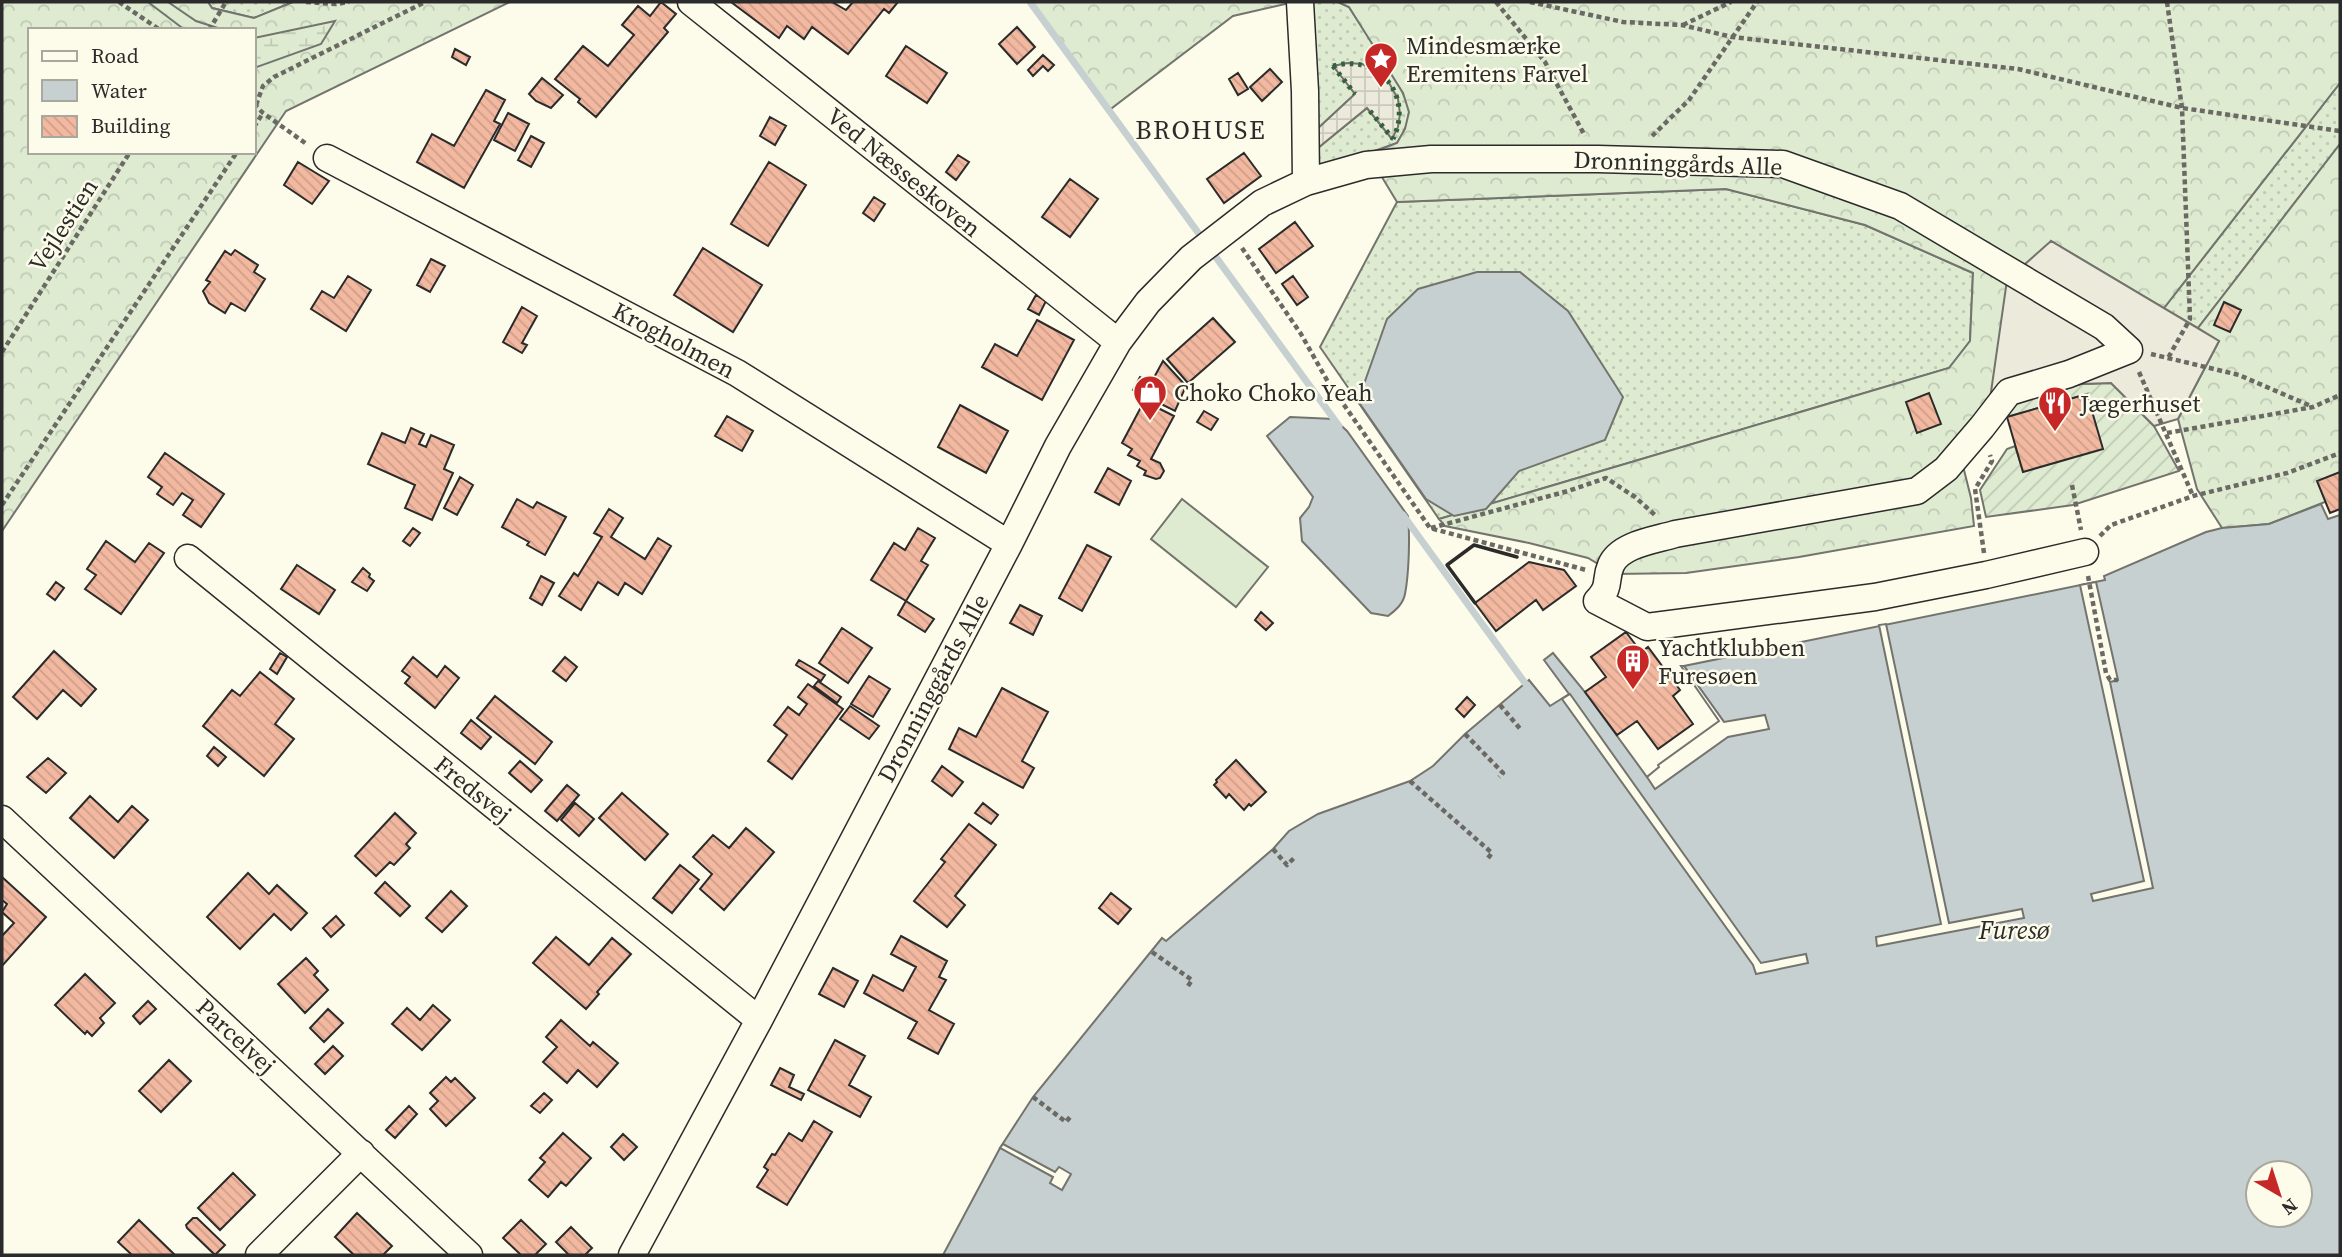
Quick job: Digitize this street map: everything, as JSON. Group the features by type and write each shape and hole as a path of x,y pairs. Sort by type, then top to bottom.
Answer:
{"street":[{"name":"Ved Næsseskoven","path":"691,2 1118,342"},
{"path":"1300,2 1306,91 1306,182"},
{"name":"Krogholmen","path":"327,158 737,373 1009,544"},
{"name":"Dronninggårds Alle","path":"632,1255 759,1020 1058,446 1118,342 1148,302 1191,258 1262,203 1306,182 1366,165 1431,159 1598,159 1783,164 1900,206 2104,327 2129,350"},
{"path":"2085,552 1875,597 1647,627 1597,601 1607,590 1611,565 1622,553 1637,545 1675,534 1917,491 1946,469 2009,392 2069,374 2129,350"},
{"name":"Fredsvej","path":"188,558 759,1020"},
{"name":"Parcelvej","path":"2,819 468,1255"},
{"path":"259,1255 361,1153"}],"path":[{"path":"120,2 157,28"},
{"path":"210,28 226,2"},
{"path":"306,2 349,2"},
{"path":"256,102 263,86 274,77 425,2"},
{"path":"1496,2 1545,62 1598,159"},
{"path":"1530,2 1623,22 1682,25 1732,37 2018,69 2182,108 2340,131"},
{"path":"1682,25 1731,2"},
{"path":"1629,160 1689,100 1756,2"},
{"path":"2167,2 2182,108 2190,319 2168,358 2239,375 2313,407"},
{"path":"256,105 263,113 327,158"},
{"path":"256,124 263,113"},
{"name":"Vejlestien","path":"2,352 129,154"},
{"path":"2,506 236,154"},
{"path":"1230,230 1301,334 1328,382 1430,528 1557,560 1593,572 1589,588 1597,601"},
{"path":"2129,350 2193,496"},
{"path":"2167,433 2313,407 2340,395"},
{"path":"2118,680 2110,680 2106,673 2085,552 2111,525 2193,496 2287,472 2340,453"},
{"path":"1430,528 1569,491 1606,478 1635,497 1675,534"},
{"path":"2072,485 2077,512"},
{"path":"1977,496 1981,527"},
{"path":"1500,705 1522,732"},
{"path":"1465,734 1503,773 1499,777"},
{"path":"1410,781 1492,853 1488,858"},
{"path":"1273,849 1287,865 1294,858"},
{"path":"1152,952 1192,980 1188,986"},
{"path":"1032,1097 1066,1122 1070,1117"}],"green space":[{"path":"2,2 208,2 212,8 254,18 293,2 510,2 286,111 2,531"},
{"path":"148,2 168,2 196,21 218,28 182,28"},
{"path":"208,2 293,2 254,18 212,8"},
{"path":"1028,2 1294,2 1233,16 1108,111"},
{"path":"1308,2 1338,2 1349,7 1393,74 1409,112 1407,125 1397,143 1318,171 1313,152 1367,108 1392,139 1399,122 1398,99 1348,63 1334,66 1355,94 1314,132"},
{"path":"1338,2 2340,2 2340,83 2164,308 2051,241 1990,399 1956,438 1971,498 1974,526 1799,557 1686,573 1615,574 1588,558 1445,526 1439,519 1949,368 1970,341 1973,273 1865,225 1726,189 1397,202 1368,154 1397,143 1405,129 1409,112 1403,93 1349,7"},
{"path":"335,21 321,44 256,67 256,38"},
{"path":"2340,83 2340,144 2198,328 2164,308"},
{"path":"2340,144 2340,496 2269,524 2222,528 2197,489 2178,419 2219,341 2198,328"},
{"path":"1726,189 1865,225 1973,273 1970,341 1949,368 1439,519 1320,347 1397,202"},
{"path":"2111,383 2154,426 2179,471 2073,505 1986,517 1980,490 2007,449 2015,446 2023,471 2087,394 2007,417 2007,403 2081,384"},
{"path":"1182,499 1268,567 1236,607 1151,539"}],"shaded area":[{"path":"1362,64 1388,81 1398,99 1398,127 1392,139 1367,108 1313,152 1314,132 1355,94 1333,66"},
{"path":"2051,241 2219,341 2178,419 2154,426 2111,383 2081,384 2007,403 1990,399 2007,280"}],"water":[{"path":"1477,272 1520,272 1568,311 1623,397 1605,440 1519,471 1486,509 1454,516 1426,499 1358,401 1387,319 1418,289"},
{"path":"1290,417 1334,419 1347,431 1408,516 1409,555 1405,594 1399,607 1388,616 1371,613 1302,541 1300,518 1313,497 1267,436"},
{"name":"Furesø","path":"2321,504 2328,519 2340,515 2340,1255 943,1255 1000,1148 1033,1097 1162,938 1166,941 1273,849 1289,831 1318,814 1410,781 1433,766 1465,734 1529,680 1550,706 1569,694 1544,660 1553,653 1647,777 1724,722 1684,666 2105,580 2104,576 2206,532 2269,524"}],"pier":[{"path":"2096,582 2118,680 2110,682 2153,888 2093,901 2091,894 2144,881 2080,585"},
{"path":"1886,624 1949,923 2022,909 2024,918 1877,946 1876,937 1941,924 1879,625"},
{"path":"1681,666 1684,666 1724,722 1765,715 1769,729 1728,737 1655,789 1647,777 1658,765 1719,721"},
{"path":"1570,694 1761,963 1806,954 1808,963 1756,974 1753,965 1562,699"},
{"path":"1003,1144 1055,1172 1059,1167 1071,1174 1062,1190 1050,1183 1053,1177 1000,1148"}],"building":[{"path":"661,2 676,14 664,28 668,32 596,117 578,102 580,99 555,79 583,46 608,66 634,35 622,25 638,6 650,16"},
{"path":"731,2 832,2 846,10 853,2 898,2 889,13 884,9 848,54 812,27 804,39 787,26 779,38"},
{"path":"1017,27 1035,47 1017,64 999,44"},
{"path":"906,46 947,73 927,103 886,76"},
{"path":"455,49 470,57 466,65 452,57"},
{"path":"1043,55 1054,65 1048,71 1043,66 1033,76 1028,70"},
{"path":"1270,69 1282,82 1262,101 1250,87"},
{"path":"1238,73 1248,89 1238,95 1229,79"},
{"path":"542,78 563,95 551,108 536,101 529,94"},
{"path":"486,90 505,100 494,121 500,124 464,188 417,162 432,134 454,146"},
{"path":"508,113 529,124 515,151 494,140"},
{"path":"770,117 786,126 775,145 760,136"},
{"path":"531,136 544,143 531,167 518,160"},
{"path":"1244,153 1261,176 1224,203 1207,179"},
{"path":"958,155 969,162 956,180 946,172"},
{"path":"298,162 329,181 312,204 284,185"},
{"path":"769,162 806,185 768,246 731,224"},
{"path":"1070,179 1098,199 1070,237 1042,217"},
{"path":"874,197 885,204 874,221 863,213"},
{"path":"1295,222 1313,246 1276,273 1259,249"},
{"path":"703,248 762,285 733,332 674,295"},
{"path":"235,250 258,265 254,272 265,279 245,311 231,303 225,313 209,303 203,291 210,282 206,280 225,251 231,255"},
{"path":"431,259 445,266 430,292 417,285"},
{"path":"348,276 371,290 346,331 311,309 322,291 334,298"},
{"path":"1293,276 1308,297 1297,305 1282,284"},
{"path":"1036,295 1046,301 1039,315 1028,309"},
{"path":"2224,302 2241,310 2230,332 2214,325"},
{"path":"522,307 537,316 522,343 527,345 522,353 503,342"},
{"path":"1213,318 1235,342 1188,383 1167,359"},
{"path":"1037,320 1074,340 1042,400 982,367 995,344 1017,356"},
{"path":"1163,361 1186,386 1175,411 1133,390 1140,377 1151,383"},
{"path":"1929,393 1941,424 1917,433 1906,402"},
{"name":"Jægerhuset","path":"2087,394 2103,449 2023,472 2007,417"},
{"path":"960,405 1008,431 986,473 938,447"},
{"path":"1154,406 1174,416 1151,459 1160,463 1164,471 1160,478 1156,479 1144,475 1146,471 1137,466 1140,461 1128,455 1132,449 1122,443 1141,407 1151,412"},
{"path":"1204,411 1218,419 1211,430 1197,422"},
{"path":"727,416 753,431 742,451 715,436"},
{"path":"411,428 424,434 419,444 426,447 431,435 454,445 444,469 453,473 432,520 405,508 415,485 368,464 382,433 405,443"},
{"path":"165,453 224,494 201,527 183,515 193,500 182,493 173,505 157,494 162,487 148,477"},
{"path":"1108,468 1131,481 1119,505 1095,492"},
{"path":"2340,472 2340,509 2330,513 2317,481"},
{"path":"460,477 473,485 457,515 444,508"},
{"path":"517,499 533,508 537,502 566,517 545,555 527,545 529,542 502,527"},
{"path":"609,509 623,518 611,537 645,559 658,538 671,546 642,594 625,583 618,595 598,582 581,610 559,596 574,573 578,576 602,537 594,533"},
{"path":"413,528 420,533 410,546 403,541"},
{"path":"918,528 935,538 921,561 928,565 906,601 871,580 894,543 905,550"},
{"path":"106,541 135,562 149,543 164,553 121,614 85,589 96,575 87,569"},
{"path":"1087,545 1111,557 1082,611 1059,598"},
{"path":"1529,562 1564,570 1576,586 1543,610 1536,600 1496,631 1475,603"},
{"path":"297,565 335,590 319,614 281,589"},
{"path":"363,568 374,581 367,591 352,582"},
{"path":"541,576 554,583 542,605 530,598"},
{"path":"56,582 64,588 55,600 47,594"},
{"path":"906,601 934,619 925,632 898,615"},
{"path":"1020,605 1042,616 1033,635 1010,623"},
{"path":"1261,612 1273,623 1266,630 1255,620"},
{"path":"842,628 872,648 848,683 819,663"},
{"name":"Yachtklubben Furesøen","path":"1626,632 1641,652 1648,647 1680,690 1673,696 1693,724 1658,749 1637,721 1617,735 1585,692 1606,677 1591,657"},
{"path":"54,651 96,689 81,706 63,690 37,719 13,697"},
{"path":"280,653 287,657 277,674 270,669"},
{"path":"413,657 437,677 445,666 459,678 435,708 405,683 410,677 402,671"},
{"path":"565,657 577,667 566,681 553,671"},
{"path":"799,660 825,675 821,681 796,665"},
{"path":"260,672 294,699 275,724 294,739 264,776 203,726 232,690 240,696"},
{"path":"869,676 890,689 873,717 851,704"},
{"path":"818,681 841,697 837,703 814,686"},
{"path":"808,684 843,709 792,779 768,761 787,735 774,725 788,707 799,715 807,704 798,697"},
{"path":"1002,688 1048,712 1022,761 1034,768 1023,788 949,749 959,728 976,737"},
{"path":"495,696 552,742 535,764 477,718"},
{"path":"1467,697 1475,705 1464,717 1456,709"},
{"path":"850,706 879,726 869,739 840,719"},
{"path":"471,720 491,737 481,749 461,733"},
{"path":"214,747 226,757 218,766 207,756"},
{"path":"48,758 66,773 46,793 27,777"},
{"path":"1236,760 1266,792 1244,810 1229,794 1226,798 1214,785"},
{"path":"520,761 542,780 531,792 509,773"},
{"path":"942,766 963,782 952,796 932,781"},
{"path":"567,785 579,795 557,821 545,811"},
{"path":"622,793 668,834 645,860 599,818"},
{"path":"90,796 118,822 132,806 148,820 114,858 70,818"},
{"path":"575,803 594,819 579,836 561,820"},
{"path":"983,803 998,815 991,824 975,813"},
{"path":"395,813 416,833 406,844 410,848 394,865 390,862 376,876 355,856"},
{"path":"969,824 996,845 955,896 965,905 947,927 914,901 945,862 941,859"},
{"path":"746,828 774,852 724,910 700,889 712,874 693,857 713,835 729,848"},
{"path":"680,865 699,880 672,913 653,898"},
{"path":"248,873 269,894 277,885 307,913 291,930 274,914 240,949 207,917"},
{"path":"2,877 46,917 2,966 2,936 14,923 2,912 7,904 2,900"},
{"path":"385,882 410,906 400,916 375,893"},
{"path":"451,891 467,906 442,932 426,918"},
{"path":"1111,893 1131,909 1118,924 1099,908"},
{"path":"336,916 344,925 331,937 323,928"},
{"path":"901,936 947,961 939,977 946,980 929,1010 954,1024 938,1054 908,1038 917,1022 864,993 873,975 903,991 916,967 891,954"},
{"path":"556,937 589,965 612,938 631,954 597,992 599,994 586,1009 533,963"},
{"path":"306,958 318,971 314,975 328,990 305,1013 278,984"},
{"path":"833,968 858,981 844,1007 819,994"},
{"path":"85,974 115,1003 100,1018 104,1023 92,1036 87,1031 85,1034 55,1005"},
{"path":"148,1001 156,1009 140,1024 133,1016"},
{"path":"433,1005 450,1020 422,1050 392,1024 407,1008 420,1020"},
{"path":"328,1009 343,1023 324,1042 310,1028"},
{"path":"561,1020 590,1046 593,1042 618,1063 597,1087 578,1070 567,1083 543,1062 557,1047 546,1037"},
{"path":"835,1040 865,1056 849,1085 871,1097 860,1117 808,1090"},
{"path":"333,1046 343,1056 325,1074 315,1064"},
{"path":"169,1060 191,1081 161,1112 139,1091"},
{"path":"780,1068 794,1075 789,1087 804,1094 801,1100 771,1085"},
{"path":"446,1077 451,1082 455,1078 475,1098 446,1126 430,1109 438,1101 430,1093"},
{"path":"544,1093 552,1100 540,1113 531,1106"},
{"path":"409,1106 417,1114 395,1138 386,1130"},
{"path":"814,1121 832,1132 787,1205 757,1187 768,1170 764,1167 789,1133 802,1141"},
{"path":"563,1133 591,1158 566,1186 561,1182 548,1197 529,1180 545,1162 540,1158"},
{"path":"623,1134 637,1147 624,1160 611,1147"},
{"path":"233,1173 255,1195 220,1230 198,1208"},
{"path":"357,1213 392,1246 383,1255 354,1255 335,1237"},
{"path":"193,1218 197,1218 225,1245 215,1255 187,1228 186,1225"},
{"path":"139,1220 175,1255 132,1255 118,1242"},
{"path":"521,1220 546,1244 535,1255 521,1255 503,1238"},
{"path":"571,1227 592,1248 585,1255 569,1255 556,1242"}],"waterway":[{"path":"1030,2 1339,426"},
{"path":"1403,515 1525,683"}],"hedge":[{"path":"1333,66 1365,66 1378,72 1388,82 1399,108 1393,139"},
{"path":"1333,66 1355,94"},
{"path":"1370,111 1393,139"}],"wall":[{"path":"1475,603 1447,565 1474,545 1517,557"}],"place":[{"name":"Mindesmærke Eremitens Farvel","path":"1381,89"},
{"name":"Choko Choko Yeah","path":"1150,422"},
{"name":"Jægerhuset","path":"2055,433"},
{"name":"Yachtklubben Furesøen","path":"1633,691"}],"district":[{"name":"BROHUSE","path":"1201,130"}]}
